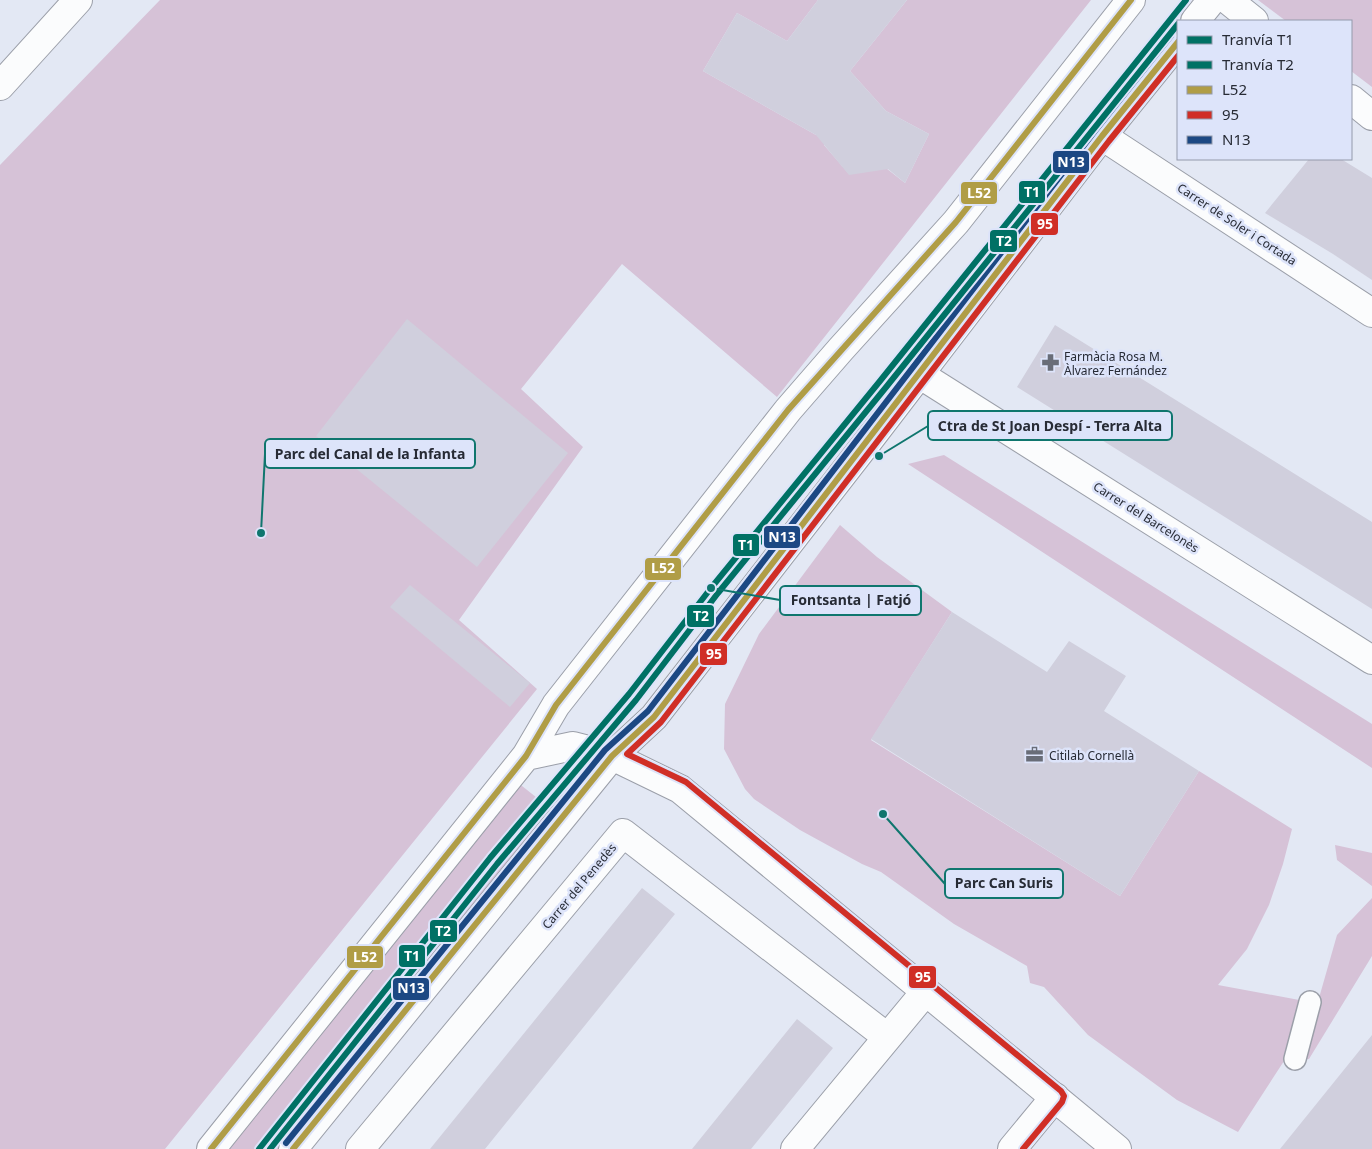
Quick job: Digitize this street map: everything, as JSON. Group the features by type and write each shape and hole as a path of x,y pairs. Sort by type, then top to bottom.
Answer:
{"street":[{"path":"0,86 78,0"},
{"path":"211,1149 526,756 556,705 788,410 956,222 1131,0"},
{"path":"1196,20 1212,0"},
{"path":"1228,0 1253,20"},
{"path":"293,1149 612,756 654,717 1102,136 1177,43"},
{"path":"1352,100 1372,116"},
{"name":"Carrer de Soler i Cortada","path":"1102,136 1372,313"},
{"name":"Carrer del Barcelonès","path":"919,374 1372,660"},
{"path":"526,756 573,746 612,756 680,789 1117,1149"},
{"name":"Carrer del Penedès","path":"360,1149 623,834 888,1037"},
{"path":"795,1149 926,991"},
{"path":"1295,1059 1310,1002"},
{"path":"1012,1149 1055,1097"}],"shaded area":[{"path":"160,0 818,0 787,41 737,13 703,71 816,135 827,133 824,145 849,174 858,146 905,183 929,134 886,111 850,71 907,0 1091,0 777,397 622,264 521,389 583,447 459,620 537,689 165,1149 0,1149 0,165"},
{"path":"1258,0 1372,0 1372,87 1352,72 1352,20 1285,20"},
{"path":"944,455 1372,724 1372,768 908,464"},
{"path":"840,525 877,557 952,612 871,740 1120,896 1199,771 1292,829 1283,864 1269,905 1247,949 1218,985 1310,1002 1317,1005 1337,935 1372,898 1372,956 1309,1059 1284,1061 1238,1132 1177,1100 1088,1035 1044,987 1030,983 1027,966 954,924 881,872 862,864 800,830 754,799 745,789 724,749 725,704 759,634"},
{"path":"517,782 551,809 279,1149 223,1149"},
{"path":"1335,845 1372,853 1372,886 1337,860"}],"building":[{"path":"818,0 907,0 850,71 886,111 929,134 905,183 888,169 849,175 816,135 703,71 737,13 787,41"},
{"path":"1308,160 1343,160 1372,178 1372,280 1333,254 1265,213"},
{"path":"407,319 568,453 477,567 316,436"},
{"path":"1055,325 1372,522 1372,609 1017,387"},
{"path":"410,585 530,683 510,707 390,607"},
{"name":"Citilab Cornellà","path":"952,612 1047,672 1069,641 1126,676 1104,711 1199,771 1120,896 871,739"},
{"path":"642,888 675,914 485,1149 430,1149"},
{"path":"797,1019 833,1048 751,1149 692,1149"},
{"path":"1372,1035 1372,1149 1280,1149"}],"tram line":[{"name":"T1","path":"259,1149 490,858 629,694 711,588 1186,0"},
{"name":"T2","path":"270,1149 497,864 636,700 718,593 1177,25"}],"transit line":[{"name":"L52","path":"211,1149 526,756 556,705 788,410 956,222 1131,0"},
{"name":"N13","path":"286,1143 605,750 648,711 1095,131 1171,36"},
{"name":"L52","path":"293,1149 612,756 654,717 1102,136 1177,43"},
{"name":"95","path":"1023,1149 1062,1102 1064,1096 1061,1091 686,782 627,754 661,722 1109,141 1177,57"}],"place":[{"name":"Farmàcia Rosa M. Àlvarez Fernández","path":"1050,363"},
{"name":"Ctra de St Joan Despí - Terra Alta","path":"879,456"},
{"name":"Parc del Canal de la Infanta","path":"261,533"},
{"name":"Fontsanta | Fatjó","path":"711,588"},
{"name":"Citilab Cornellà","path":"1035,755"},
{"name":"Parc Can Suris","path":"883,814"}]}
